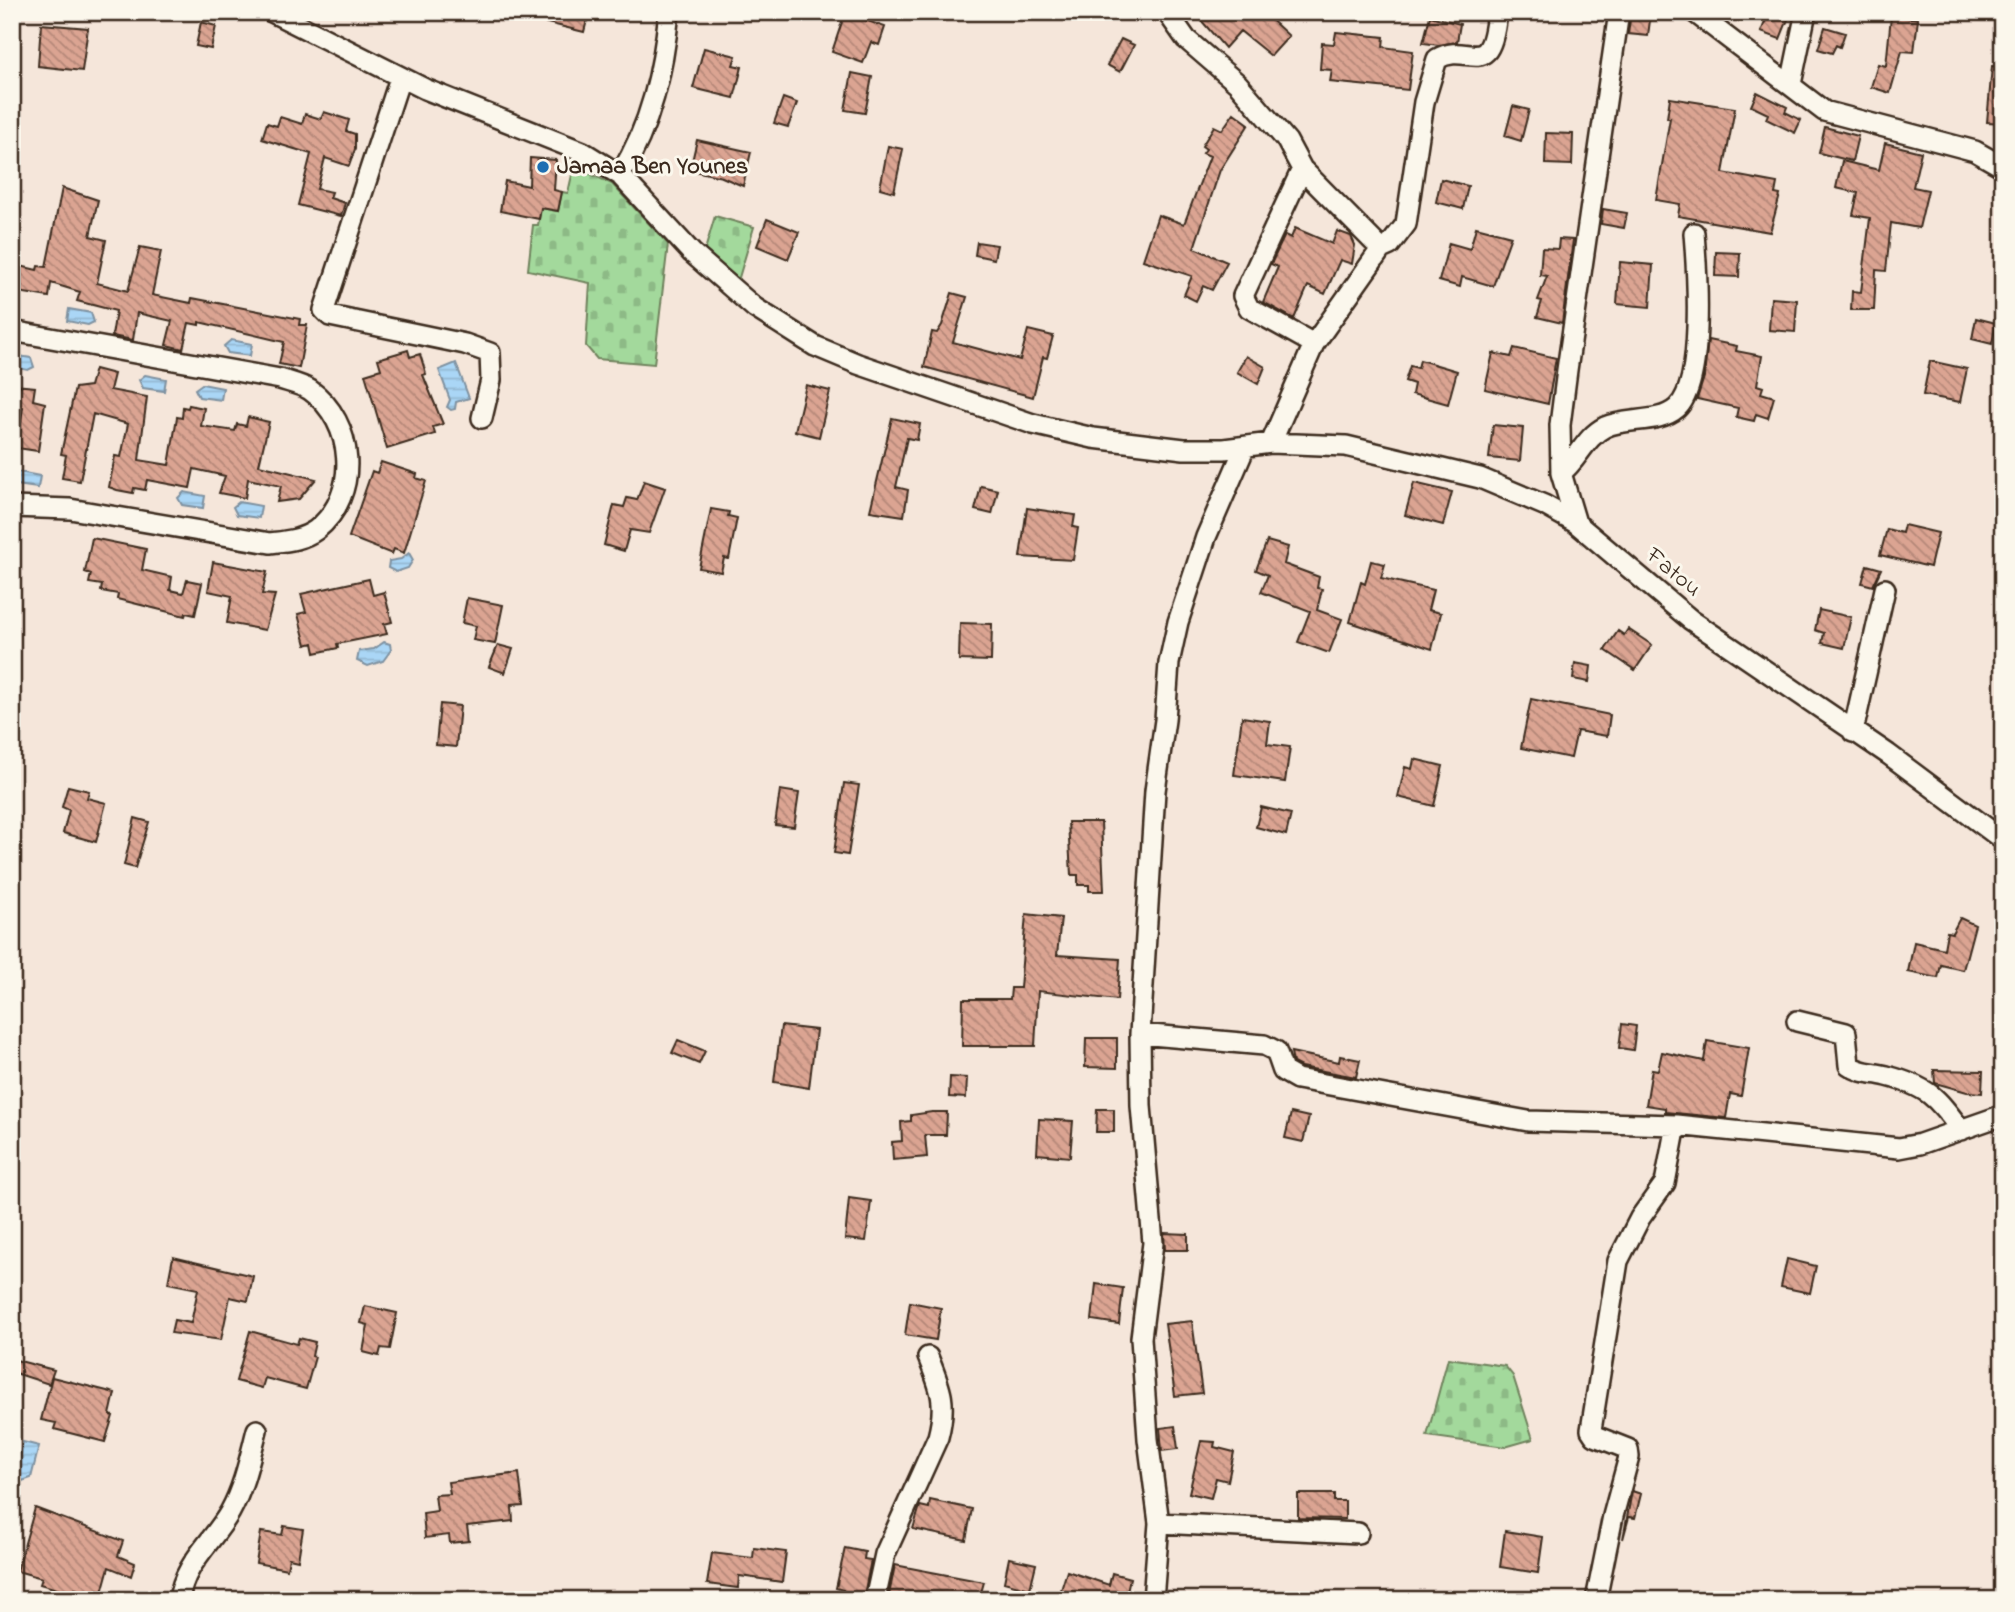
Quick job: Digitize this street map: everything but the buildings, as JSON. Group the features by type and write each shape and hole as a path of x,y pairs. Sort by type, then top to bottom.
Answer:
{"street":[{"name":"Fatou","path":"272,12 400,78 583,152 620,175 726,283 755,308 815,346 918,386 1032,424 1093,438 1184,449 1245,447 1271,443 1346,446 1436,466 1512,490 1576,523 1691,620 1853,732 2003,841"},
{"path":"620,175 643,132 657,90 669,12"},
{"path":"1167,12 1186,39 1238,84 1279,132 1302,169 1381,249"},
{"path":"1271,443 1314,344 1381,249 1391,245 1406,224 1424,102 1437,60 1449,54 1474,57 1484,52 1494,36 1497,12"},
{"path":"1576,523 1561,473 1560,435 1568,358 1619,12"},
{"path":"1694,12 1824,111 1975,151 2003,167"},
{"path":"1791,84 1806,12"},
{"path":"400,78 324,310 330,316 465,344 490,353 491,380 482,418"},
{"path":"1302,169 1243,296 1250,308 1314,344"},
{"path":"1561,473 1576,461 1588,440 1604,428 1665,415 1683,400 1699,315 1694,233"},
{"path":"12,331 280,379 308,389 326,405 334,418 349,461 346,481 332,513 315,530 295,540 270,544 70,509 12,507"},
{"path":"1153,1600 1159,1523 1148,1438 1141,1338 1153,1244 1141,1107 1140,1034 1155,791 1165,720 1168,663 1189,584 1245,447"},
{"path":"1853,732 1885,589"},
{"path":"1797,1021 1846,1033 1849,1065 1856,1070 1885,1075 1929,1091 1962,1130"},
{"path":"1140,1034 1264,1045 1276,1051 1283,1071 1289,1076 1528,1121 1676,1125 1879,1148 1920,1144 2003,1115"},
{"path":"1595,1600 1612,1516 1629,1457 1628,1449 1622,1444 1595,1436 1591,1430 1611,1295 1618,1261 1628,1239 1665,1183 1676,1125"},
{"path":"875,1600 885,1553 938,1437 944,1418 944,1396 928,1357"},
{"path":"179,1600 189,1567 231,1510 257,1430"},
{"path":"1159,1523 1358,1533"}],"green space":[{"path":"574,166 612,184 668,244 654,364 597,359 586,346 590,283 528,270 533,225 538,225 541,208 558,211 562,192 568,193"},
{"path":"715,216 754,227 738,281 705,250"},
{"path":"1448,1358 1505,1366 1513,1376 1533,1439 1505,1447 1427,1436"}],"water":[{"path":"69,309 91,313 94,322 88,325 67,321"},
{"path":"231,340 252,344 250,356 228,353 224,346"},
{"path":"12,355 31,358 34,367 28,370 12,367"},
{"path":"456,363 469,398 456,402 455,409 451,410 447,407 450,400 439,370"},
{"path":"145,375 166,379 164,391 143,388 139,380"},
{"path":"202,384 223,388 221,400 199,397 195,389"},
{"path":"19,472 40,476 38,488 17,485 13,478"},
{"path":"184,492 205,496 203,508 182,505 178,498"},
{"path":"239,502 261,506 259,518 237,515 233,507"},
{"path":"409,553 413,560 408,568 396,572 388,568 389,561 401,559"},
{"path":"384,642 390,644 391,650 383,661 368,666 357,661 359,651 374,649"},
{"path":"23,1442 39,1446 31,1478 22,1481 15,1474"}],"place":[{"name":"Jamaa Ben Younes","path":"543,167"}]}
